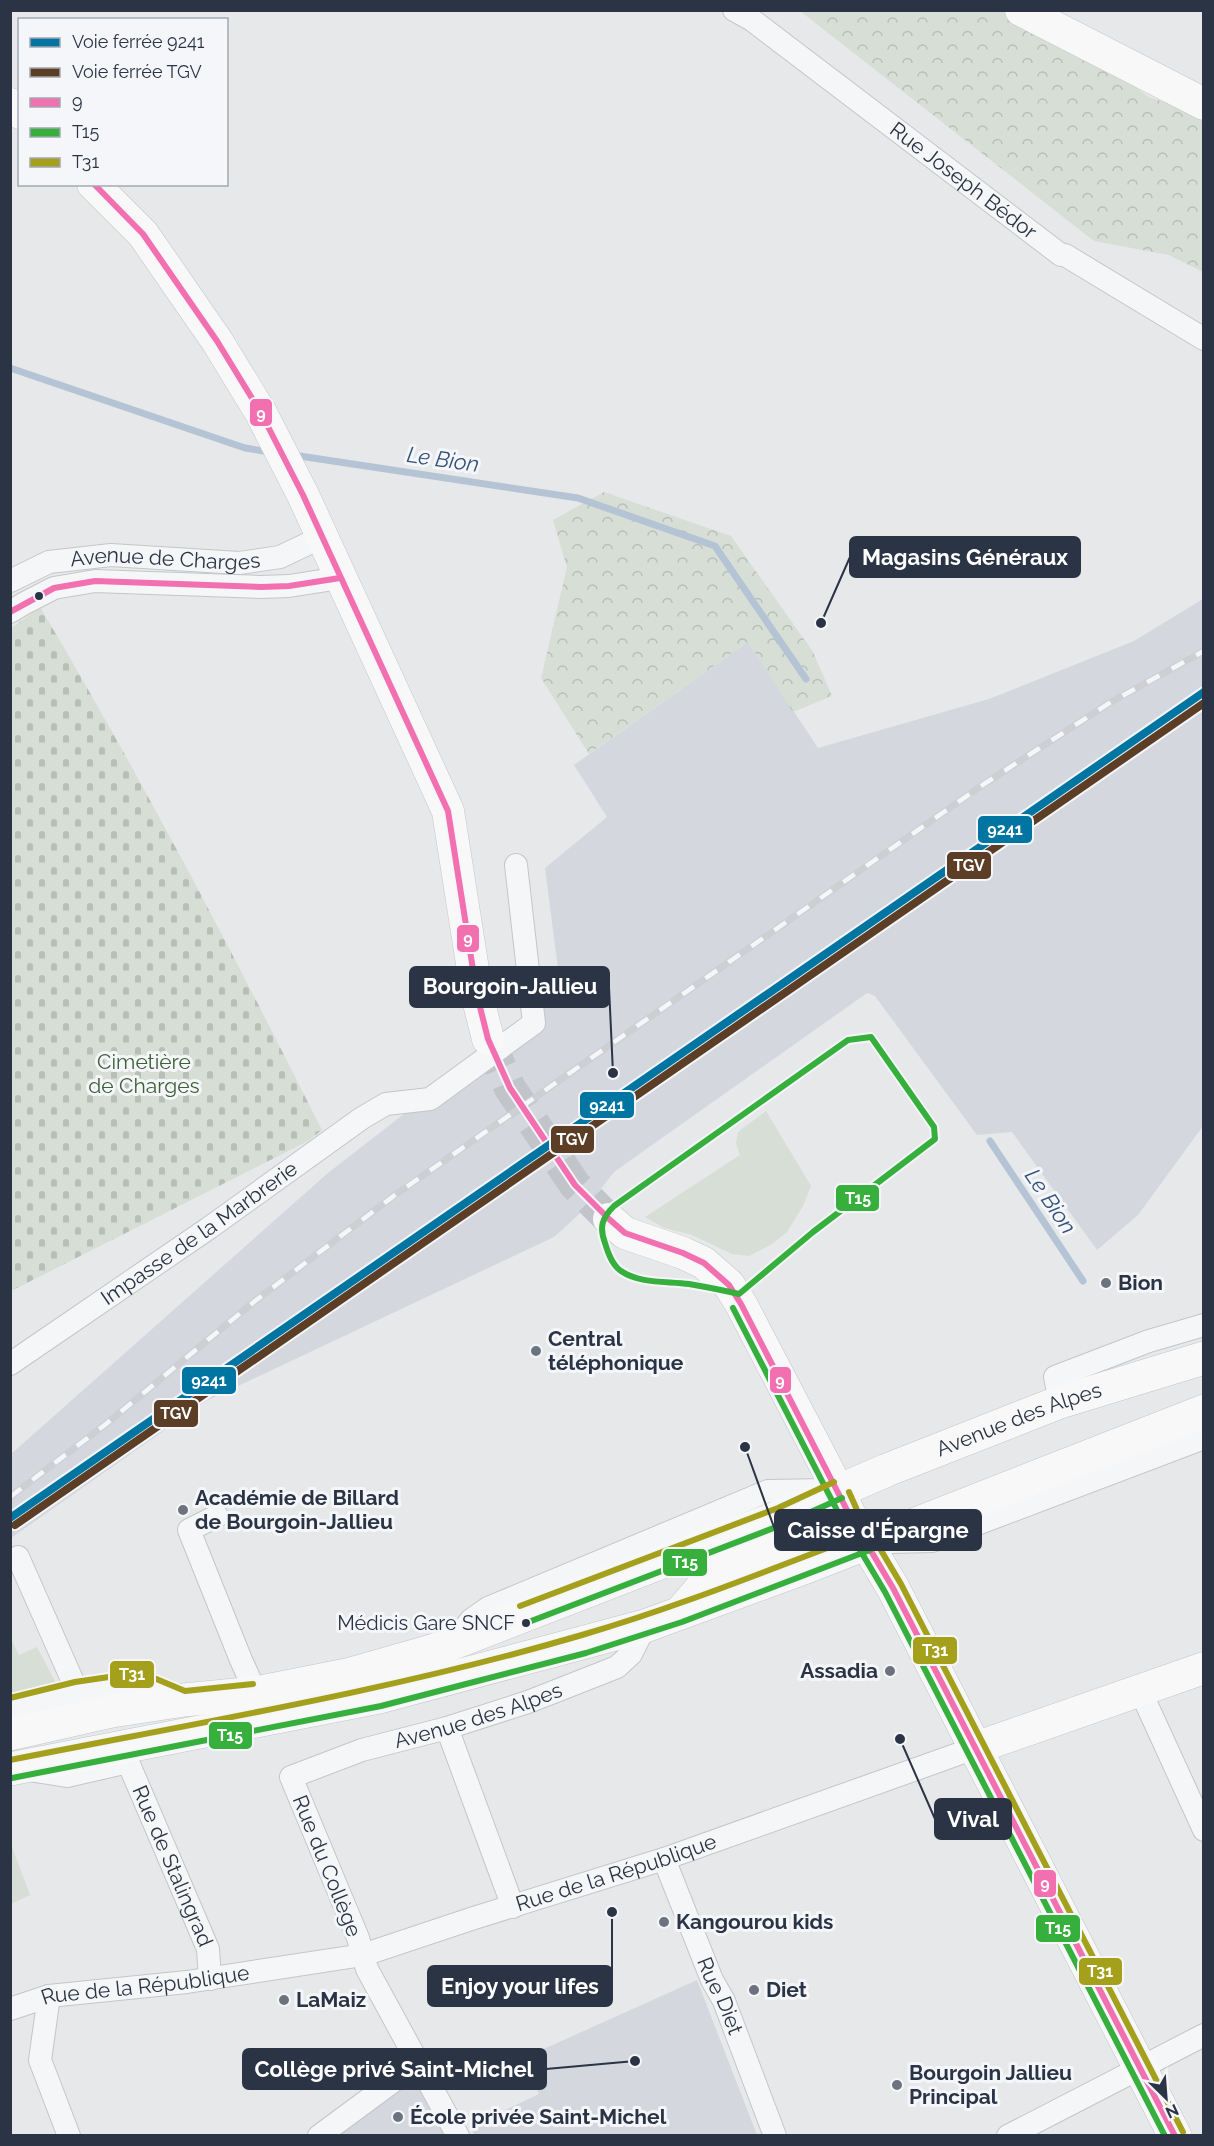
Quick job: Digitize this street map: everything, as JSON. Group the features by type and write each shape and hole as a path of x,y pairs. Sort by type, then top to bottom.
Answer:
{"main road":[{"path":"1020,10 1203,104"},
{"path":"95,186 143,234 217,341 274,437 303,495 448,811 477,995 488,1039"},
{"path":"609,1219 625,1233 683,1253 715,1270 729,1285 741,1304 849,1514 893,1588 1175,2136"},
{"name":"Avenue des Alpes","path":"10,1734 112,1711 184,1700 256,1693 347,1675 452,1643 781,1516 838,1490 1060,1402 1203,1358"},
{"name":"Avenue des Alpes","path":"13,1768 379,1697 645,1626 1203,1411"},
{"name":"Avenue des Alpes","path":"679,1614 710,1578 779,1550 808,1532 838,1490"},
{"name":"Rue de la République","path":"975,1748 1203,1668"}],"street":[{"name":"Rue Joseph Bédor","path":"734,10 752,20 1061,255 1065,255 1203,339"},
{"name":"Avenue de Charges","path":"10,581 49,562 111,555 239,563 280,557 322,537"},
{"name":"Avenue de Charges","path":"10,612 54,588 95,581 261,587 289,586 340,578"},
{"name":"Impasse de la Marbrerie","path":"10,1364 209,1228 362,1118 386,1104 430,1099 534,1023 535,1013 516,866"},
{"path":"1060,1402 1055,1377 1149,1341 1203,1325"},
{"name":"Avenue des Alpes","path":"867,1542 932,1540 1203,1438"},
{"path":"218,1516 189,1530 256,1693"},
{"path":"18,1557 77,1691"},
{"name":"Avenue des Alpes","path":"291,1777 370,1747 447,1728 528,1702 617,1667 631,1654 645,1626"},
{"path":"10,1707 77,1691 129,1683 152,1687 184,1700"},
{"path":"1140,1690 1203,1830"},
{"path":"447,1728 513,1907"},
{"name":"Rue de la République","path":"10,2008 50,1996 210,1979 363,1955 664,1859 975,1748"},
{"name":"Rue de Stalingrad","path":"13,1768 67,1776 128,1762 208,1949 210,1979"},
{"name":"Rue du Collège","path":"291,1777 367,1969 458,2136"},
{"name":"Rue Diet","path":"664,1859 712,1980 724,2001 775,2136"},
{"path":"50,1996 40,2060 69,2136"},
{"path":"1008,2136 1203,2035"},
{"path":"319,2136 418,2063"}],"shaded area":[{"path":"1203,599 1203,1126 1138,1215 1097,1250 1012,1132 977,1135 875,996 867,993 614,1172 586,1208 554,1237 206,1401 11,1538 10,1455 328,1173 561,992 545,868 607,817 574,765 748,642 818,748 989,699 1134,641"},
{"path":"697,1980 757,2135 475,2135 470,2127 539,2094 532,2077 547,2070 537,2052"},
{"name":"École privée Saint-Michel","path":"417,2078 424,2098 446,2135 334,2136"}],"green space":[{"path":"800,11 1015,11 1064,37 1149,97 1203,115 1203,272 1169,255 1094,241"},
{"path":"604,492 731,536 813,652 832,696 793,712 748,642 589,754 541,678 567,567 553,520"},
{"name":"Cimetière de Charges","path":"40,607 186,866 322,1130 308,1141 11,1291 10,629"},
{"path":"766,1111 811,1186 803,1206 787,1232 772,1244 749,1256 732,1254 692,1235 664,1228 645,1217 740,1155 736,1143 738,1132"},
{"path":"10,1637 19,1655 37,1647 59,1689 11,1702"},
{"path":"11,1844 30,1895 10,1904"}],"waterway":[{"name":"Le Bion","path":"10,368 245,448 270,452"},
{"name":"Le Bion","path":"293,455 578,498 715,546 806,679"},
{"name":"Le Bion","path":"990,1141 1083,1281"}],"tunnel":[{"path":"488,1039 510,1088 575,1185 609,1219"}],"railway":[{"path":"10,1497 106,1424 255,1301 395,1195 984,784 1111,702 1204,651"}],"rail line":[{"name":"9241","path":"10,1518 1204,692"},
{"name":"TGV","path":"15,1525 1204,703"}],"transit line":[{"name":"9","path":"96,186 143,234 217,341 261,413 303,495 448,811 477,995 488,1039 510,1088 575,1185 609,1219 625,1233 683,1253 704,1263 729,1285 741,1304 849,1514 893,1588 1175,2136"},
{"name":"9","path":"10,612 54,588 95,581 261,587 289,586 340,578"},
{"name":"T15","path":"871,1037 934,1127 935,1139 813,1232 739,1294 689,1284 637,1278 615,1266 603,1237 602,1227 604,1219 614,1206 848,1040 871,1037"},
{"name":"T15","path":"733,1308 841,1518 885,1592 1165,2136"},
{"name":"T31","path":"520,1606 778,1508 834,1482"},
{"name":"T31","path":"849,1492 857,1510 901,1584 1183,2132"},
{"name":"T15","path":"526,1623 784,1524 842,1498"},
{"name":"T31","path":"10,1760 298,1704 512,1655 653,1612 864,1534"},
{"name":"T15","path":"12,1778 381,1706 586,1653 682,1622 870,1550"},
{"name":"T31","path":"10,1698 75,1682 129,1674 154,1678 185,1691 253,1684"}],"place":[{"name":"Magasins Généraux","path":"821,623"},
{"name":"Bourgoin-Jallieu","path":"613,1073"},
{"name":"Bion","path":"1106,1283"},
{"name":"Central téléphonique","path":"536,1351"},
{"name":"Caisse d'Épargne","path":"745,1447"},
{"name":"Académie de Billard de Bourgoin-Jallieu","path":"183,1510"},
{"name":"Médicis Gare SNCF","path":"526,1623"},
{"name":"Assadia","path":"890,1671"},
{"name":"Vival","path":"900,1739"},
{"name":"Enjoy your lifes","path":"612,1912"},
{"name":"Kangourou kids","path":"664,1922"},
{"name":"Diet","path":"754,1990"},
{"name":"LaMaiz","path":"284,2000"},
{"name":"Collège privé Saint-Michel","path":"635,2061"},
{"name":"Bourgoin Jallieu Principal","path":"897,2085"},
{"name":"École privée Saint-Michel","path":"398,2117"}]}
